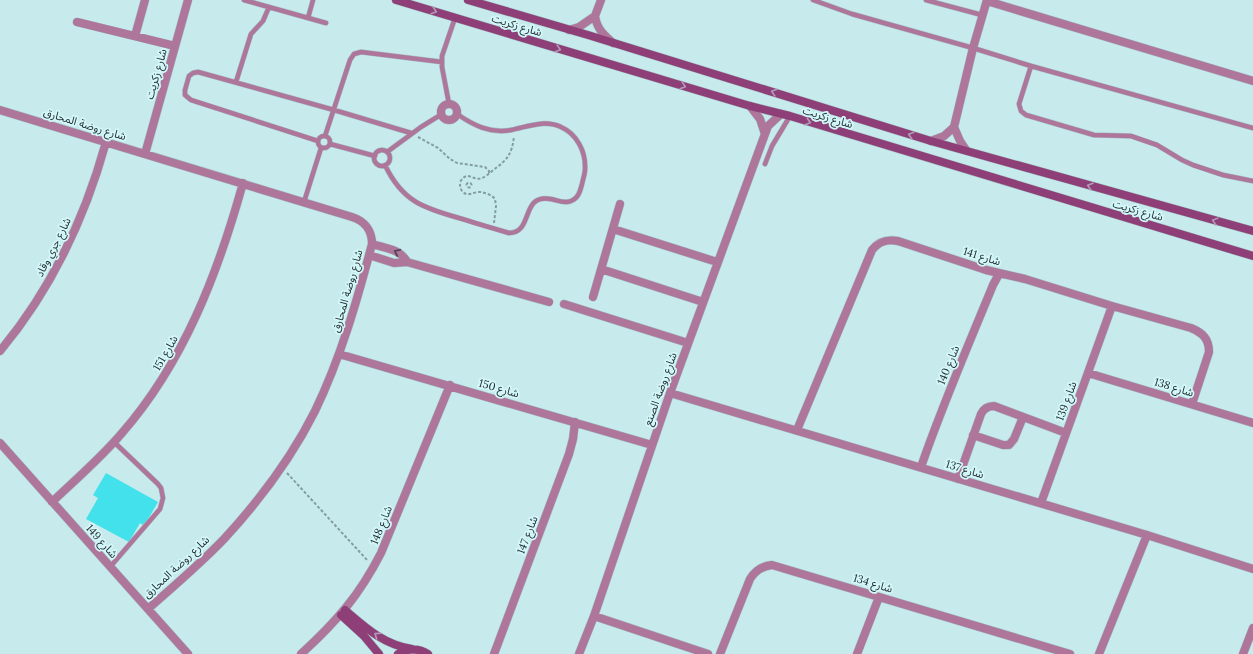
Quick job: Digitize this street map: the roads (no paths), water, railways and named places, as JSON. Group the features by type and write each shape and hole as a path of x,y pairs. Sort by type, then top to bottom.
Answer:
{"street":[{"path":"135,36 145,0"},
{"name":"شارع زكريت","path":"144,154 188,0"},
{"name":"شارع زكريت","path":"396,0 1253,256"},
{"name":"شارع زكريت","path":"468,0 931,141 1253,231"},
{"path":"601,0 595,16 596,25 600,31 613,43"},
{"path":"931,141 944,136 954,127 973,48 987,0 1253,81"},
{"path":"569,30 579,27 595,16"},
{"path":"77,22 175,46"},
{"path":"449,104 455,106 457,114 449,120 442,114 443,107 449,104"},
{"path":"750,106 760,118 765,134"},
{"name":"شارع روضة المحارق","path":"0,110 352,216 362,221 371,234 372,244 356,306 339,354 315,412 302,434 258,499 224,539 148,609"},
{"name":"شارع روضة الصنع","path":"579,654 594,616 670,393 768,126 785,115"},
{"path":"954,127 966,150"},
{"name":"شارع جري وقاد","path":"0,351 39,297 67,246 90,194 106,142"},
{"name":"شارع 151","path":"52,502 114,442 140,411 156,390 184,344 218,264 243,183"},
{"path":"593,297 620,204"},
{"path":"613,229 717,262"},
{"name":"شارع 141","path":"797,430 872,250 879,243 888,240 898,241 999,274 1025,279 1112,306 1191,328 1203,335 1209,346 1209,352 1192,404"},
{"path":"372,244 397,252 404,256 407,262"},
{"path":"369,255 394,263 407,262 549,302"},
{"path":"601,269 703,302"},
{"name":"شارع 140","path":"921,468 936,422 993,285 999,274"},
{"path":"564,304 688,343"},
{"name":"شارع 139","path":"1041,503 1112,306"},
{"name":"شارع 150","path":"339,354 450,385 652,445"},
{"name":"شارع 138","path":"1088,373 1253,423"},
{"name":"شارع 148","path":"301,654 343,613 357,595 374,568 450,385"},
{"name":"شارع 137","path":"670,393 1147,535 1253,570"},
{"path":"958,479 983,410 990,406 994,406 1066,433"},
{"path":"973,435 1003,445 1009,445 1014,440 1022,417"},
{"name":"شارع 147","path":"494,654 569,454 575,422"},
{"name":"شارع 149","path":"0,443 188,654"},
{"path":"1099,654 1147,535"},
{"name":"شارع 134","path":"720,654 750,579 755,572 763,567 772,565 1070,654"},
{"path":"857,654 879,597"},
{"path":"343,613 387,642 419,650 428,654"},
{"path":"343,613 379,654"},
{"path":"594,616 708,654"},
{"path":"1243,654 1253,628"},
{"path":"398,654 412,649"}],"lane":[{"path":"244,0 326,23"},
{"path":"308,18 313,0"},
{"path":"813,0 852,14 1253,128"},
{"path":"926,0 982,15"},
{"path":"236,82 251,34 263,21 270,7"},
{"path":"449,104 442,62 443,52 455,18"},
{"path":"318,141 320,138 325,136 350,60 354,54 357,53 442,62"},
{"path":"1031,66 1019,104 1021,110 1026,115 1094,135 1131,136 1157,144 1182,160 1193,165 1224,175 1253,181"},
{"path":"318,141 191,100 185,95 189,76 195,72 236,82 411,133"},
{"path":"388,152 411,133 442,114"},
{"path":"385,165 398,187 418,204 433,211 509,233 517,232 523,225 532,204 540,199 546,198 566,202 574,200 580,193 584,176 585,162 582,149 567,130 552,124 536,124 503,131 487,129 473,124 457,114"},
{"path":"765,164 785,115"},
{"path":"325,136 330,139 330,144"},
{"path":"318,141 319,146 322,148"},
{"path":"322,148 327,148 330,144"},
{"path":"330,144 375,156"},
{"path":"304,202 322,148"},
{"path":"385,165 378,164 375,156 376,153 382,150 388,152"},
{"path":"385,165 390,158 388,152"},
{"path":"110,567 160,509 163,498 163,493 158,484 114,442"}]}
